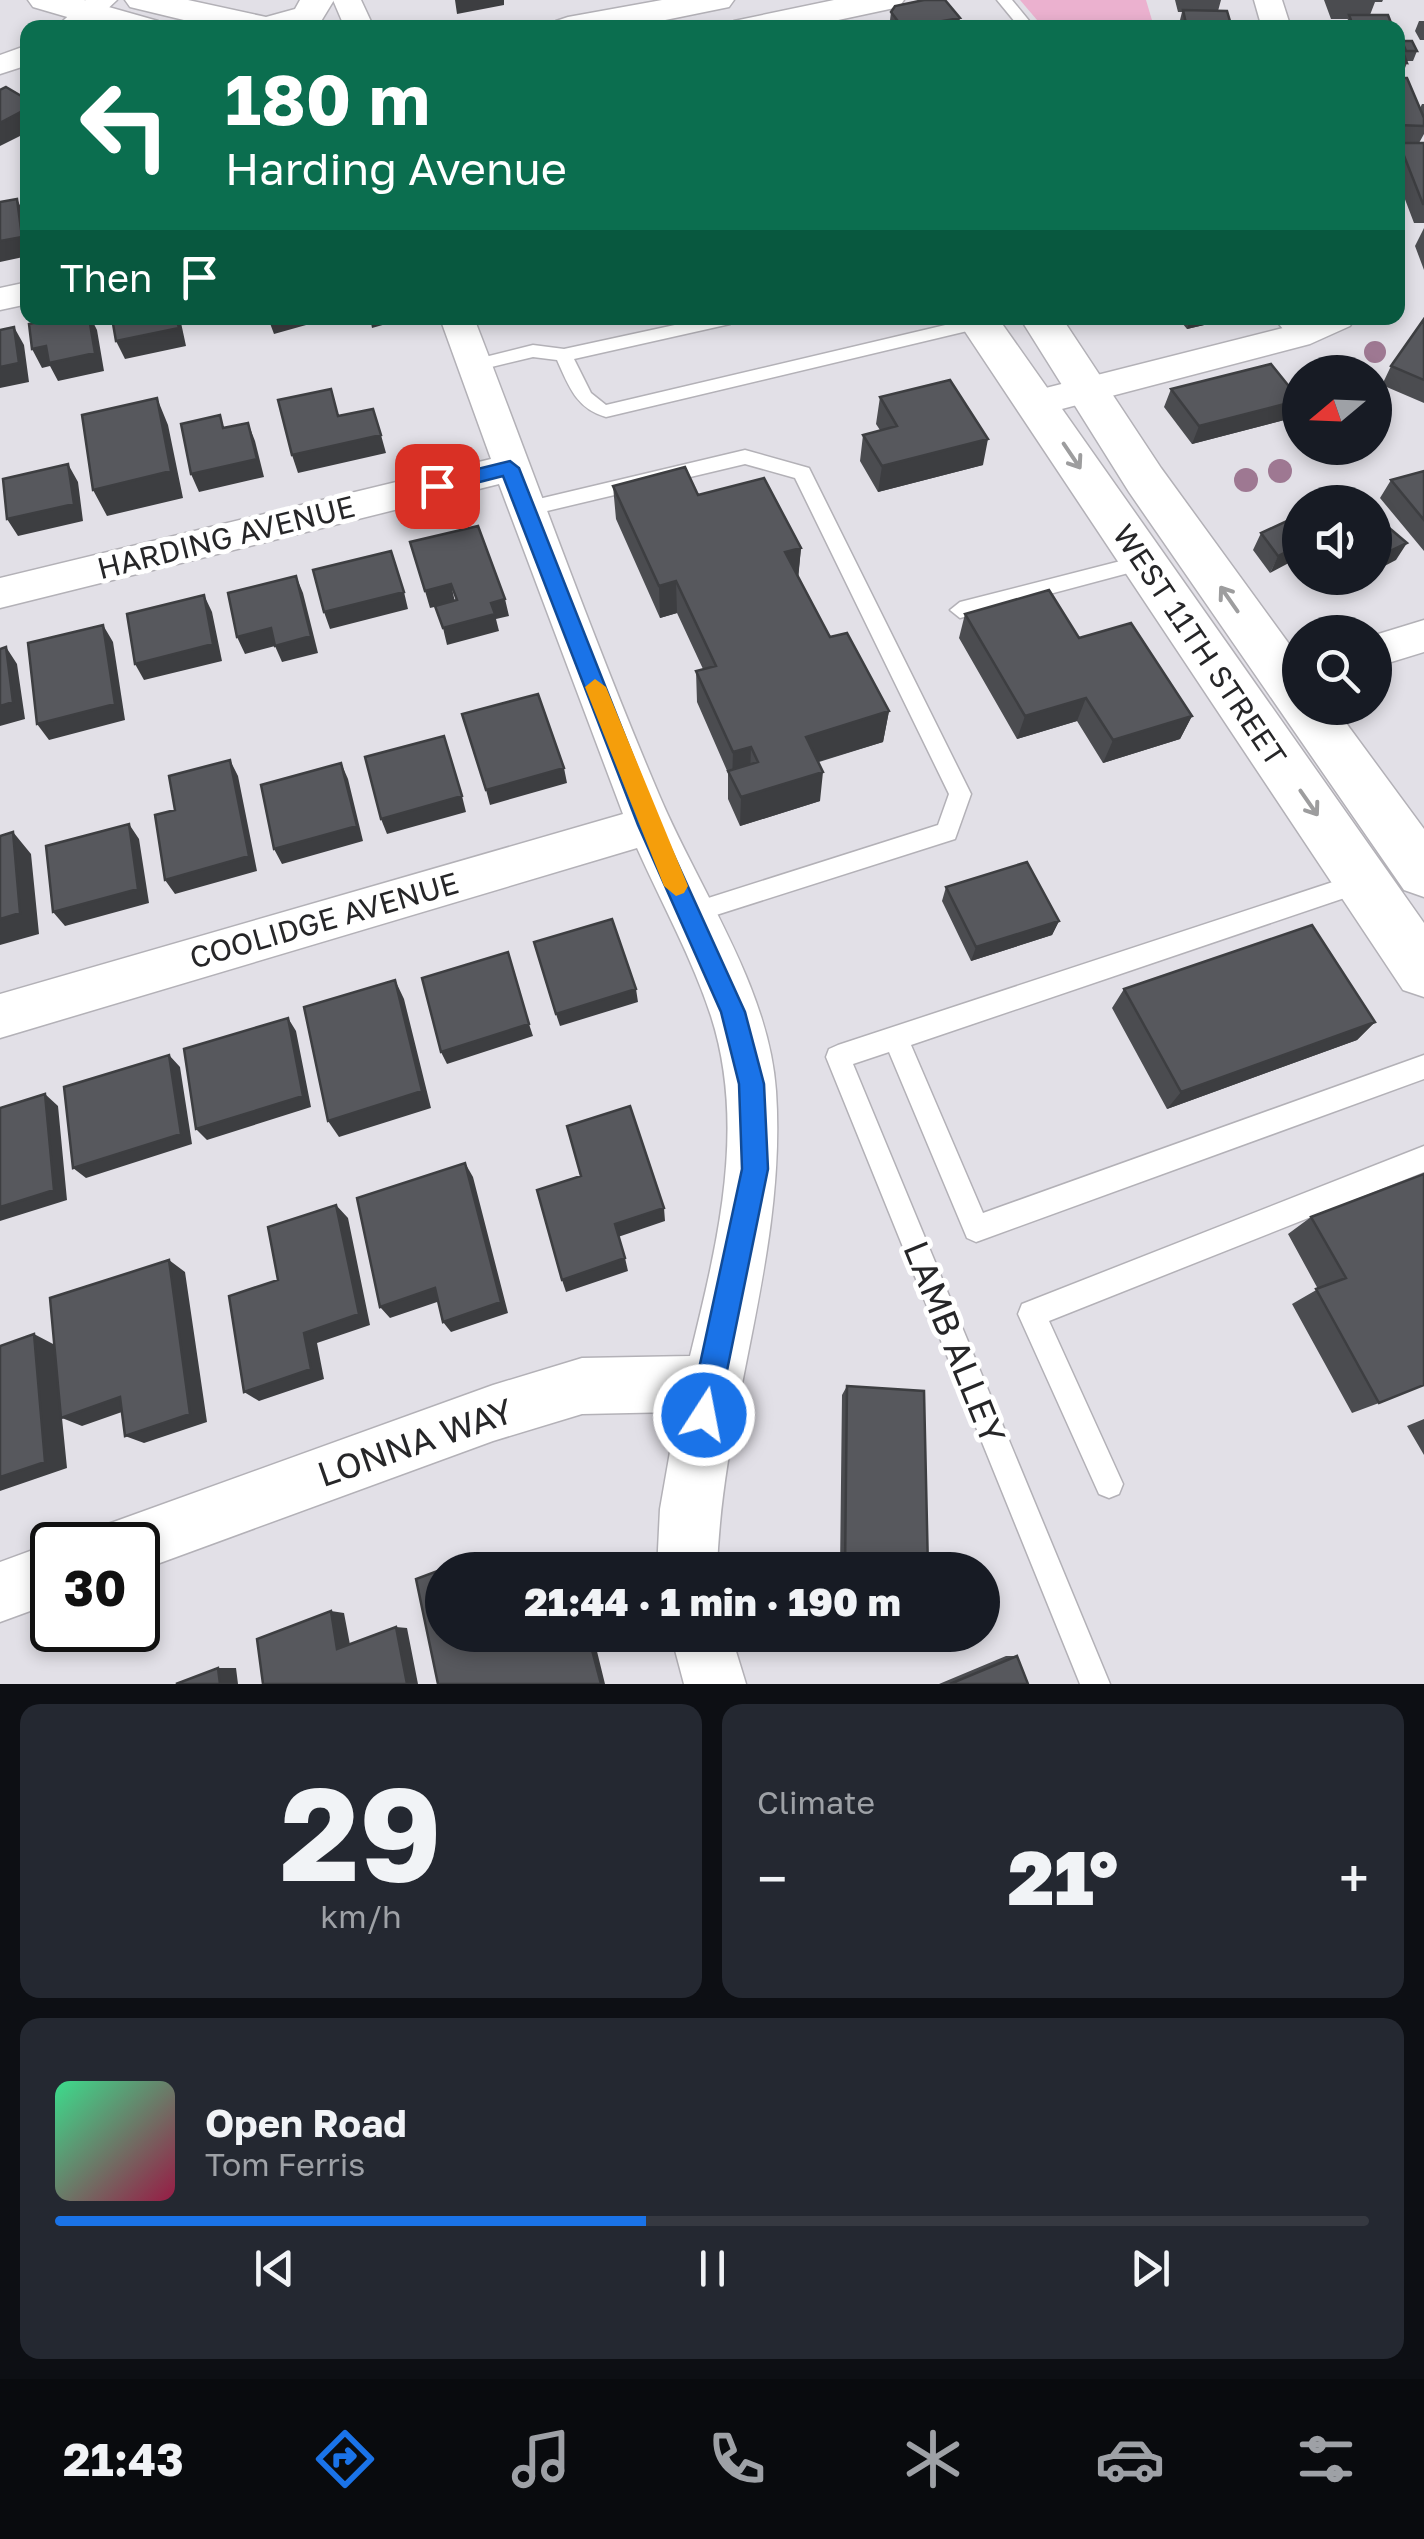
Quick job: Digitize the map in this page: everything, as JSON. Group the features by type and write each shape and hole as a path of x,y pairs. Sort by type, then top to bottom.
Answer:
{"main road":[{"path":"45,0 115,20"},
{"path":"142,0 231,20"},
{"path":"294,20 308,16 318,0"},
{"path":"611,20 717,0"},
{"path":"762,19 825,13 887,0"},
{"name":"WEST 11TH STREET","path":"981,325 1424,972"},
{"name":"WEST 11TH STREET","path":"1045,325 1086,390 1282,667"},
{"name":"WEST 11TH STREET","path":"1322,725 1424,873"}],"street":[{"path":"460,325 518,488 649,825 733,1012 751,1084 755,1169 686,1511 687,1552"},
{"path":"1035,402 1086,390 1290,326"},
{"name":"HARDING AVENUE","path":"0,592 518,488"},
{"path":"1392,646 1424,636"},
{"path":"1234,694 1282,691"},
{"name":"COOLIDGE AVENUE","path":"0,1016 649,825"},
{"name":"LONNA WAY","path":"160,1533 493,1413 582,1386 710,1383"},
{"path":"0,1592 30,1581"},
{"path":"706,1652 715,1684"}],"lane":[{"path":"1004,0 1021,20"},
{"path":"475,365 533,351 564,354 698,325"},
{"path":"564,354 586,402 594,409 606,411 921,326"},
{"path":"518,488 745,457 802,473 960,794 947,832 688,914"},
{"path":"960,610 1144,562"},
{"path":"1363,882 896,1040 976,1228 1424,1067"},
{"name":"LAMB ALLEY","path":"896,1040 838,1057 1095,1684"},
{"path":"1109,1484 1032,1314 1424,1159"}],"shaded area":[{"path":"1020,0 1146,0 1152,20 1037,20"}],"building":[{"path":"945,0 960,18 897,20 891,12 895,6"},
{"path":"1183,10 1227,11 1230,20 1185,20"},
{"path":"1349,15 1388,15 1390,20 1351,20"},
{"path":"1405,41 1412,41 1417,51 1406,51"},
{"path":"1405,78 1424,118 1424,126 1405,125"},
{"path":"6,87 20,95 20,112 0,123 0,90"},
{"path":"1405,143 1424,143 1423,204 1405,158"},
{"path":"17,199 20,237 0,241 0,202"},
{"path":"1424,319 1424,380 1392,365"},
{"path":"29,325 90,325 95,353 49,363 46,346 32,349"},
{"path":"113,325 179,328 116,341"},
{"path":"14,327 19,363 0,367 0,330"},
{"path":"1271,364 1282,378 1282,405 1199,426 1171,389"},
{"path":"950,380 988,439 882,466 863,435 897,426 880,397"},
{"path":"331,389 338,416 373,409 381,435 292,455 278,400"},
{"path":"157,398 171,471 93,490 82,415"},
{"path":"220,415 223,428 248,423 257,459 191,474 181,424"},
{"path":"68,464 74,504 7,519 3,479"},
{"path":"685,467 698,495 764,478 801,548 785,552 830,637 847,633 889,711 806,737 823,772 741,797 728,771 758,762 751,747 733,752 696,671 716,666 676,581 659,586 613,486"},
{"path":"1424,471 1424,520 1391,480"},
{"path":"1282,523 1282,554 1278,556 1261,533"},
{"path":"478,526 505,599 491,603 495,614 443,628 435,606 457,600 451,584 425,591 410,542"},
{"path":"1392,530 1407,543 1392,550"},
{"path":"391,551 404,592 324,612 313,570"},
{"path":"296,576 311,636 275,646 271,628 237,637 228,593"},
{"path":"1049,590 1079,638 1131,623 1192,716 1113,740 1086,698 1025,716 965,614"},
{"path":"204,595 213,644 135,664 127,614"},
{"path":"103,625 115,704 37,724 28,643"},
{"path":"6,647 13,702 0,706 0,649"},
{"path":"538,694 564,768 486,790 462,714"},
{"path":"444,736 462,796 381,819 365,757"},
{"path":"230,760 249,856 165,880 155,815 175,810 169,776"},
{"path":"341,763 357,826 274,849 261,785"},
{"path":"129,824 138,889 53,912 46,846"},
{"path":"13,832 20,913 0,919 0,836"},
{"path":"1027,862 1059,921 976,947 946,887"},
{"path":"612,919 636,989 556,1014 534,942"},
{"path":"1312,925 1375,1022 1181,1092 1124,989"},
{"path":"508,952 529,1024 441,1052 422,978"},
{"path":"395,980 422,1091 328,1121 304,1007"},
{"path":"288,1018 303,1096 196,1129 184,1049"},
{"path":"169,1055 181,1134 73,1168 64,1087"},
{"path":"45,1094 54,1190 0,1207 0,1108"},
{"path":"630,1106 664,1208 615,1224 625,1258 562,1280 537,1190 581,1176 567,1126"},
{"path":"465,1163 501,1302 443,1322 435,1288 380,1307 357,1198"},
{"path":"1424,1174 1424,1385 1379,1403 1316,1289 1346,1278 1311,1217"},
{"path":"336,1205 359,1314 304,1333 311,1369 244,1392 229,1296 278,1280 268,1227"},
{"path":"169,1260 190,1414 125,1436 120,1397 61,1418 50,1298"},
{"path":"34,1334 45,1462 0,1477 0,1346"},
{"path":"847,1386 924,1391 928,1552 845,1552"},
{"path":"425,1576 425,1622 416,1579"},
{"path":"331,1611 337,1649 396,1627 407,1684 263,1684 257,1639"},
{"path":"431,1652 593,1652 601,1684 438,1684"},
{"path":"1017,1656 1028,1684 950,1684"},
{"path":"218,1668 220,1684 176,1684"}],"slow traffic":[{"path":"595,687 676,886"}],"route":[{"path":"437,486 510,468 649,825 733,1012 751,1084 755,1169 704,1415"}]}
